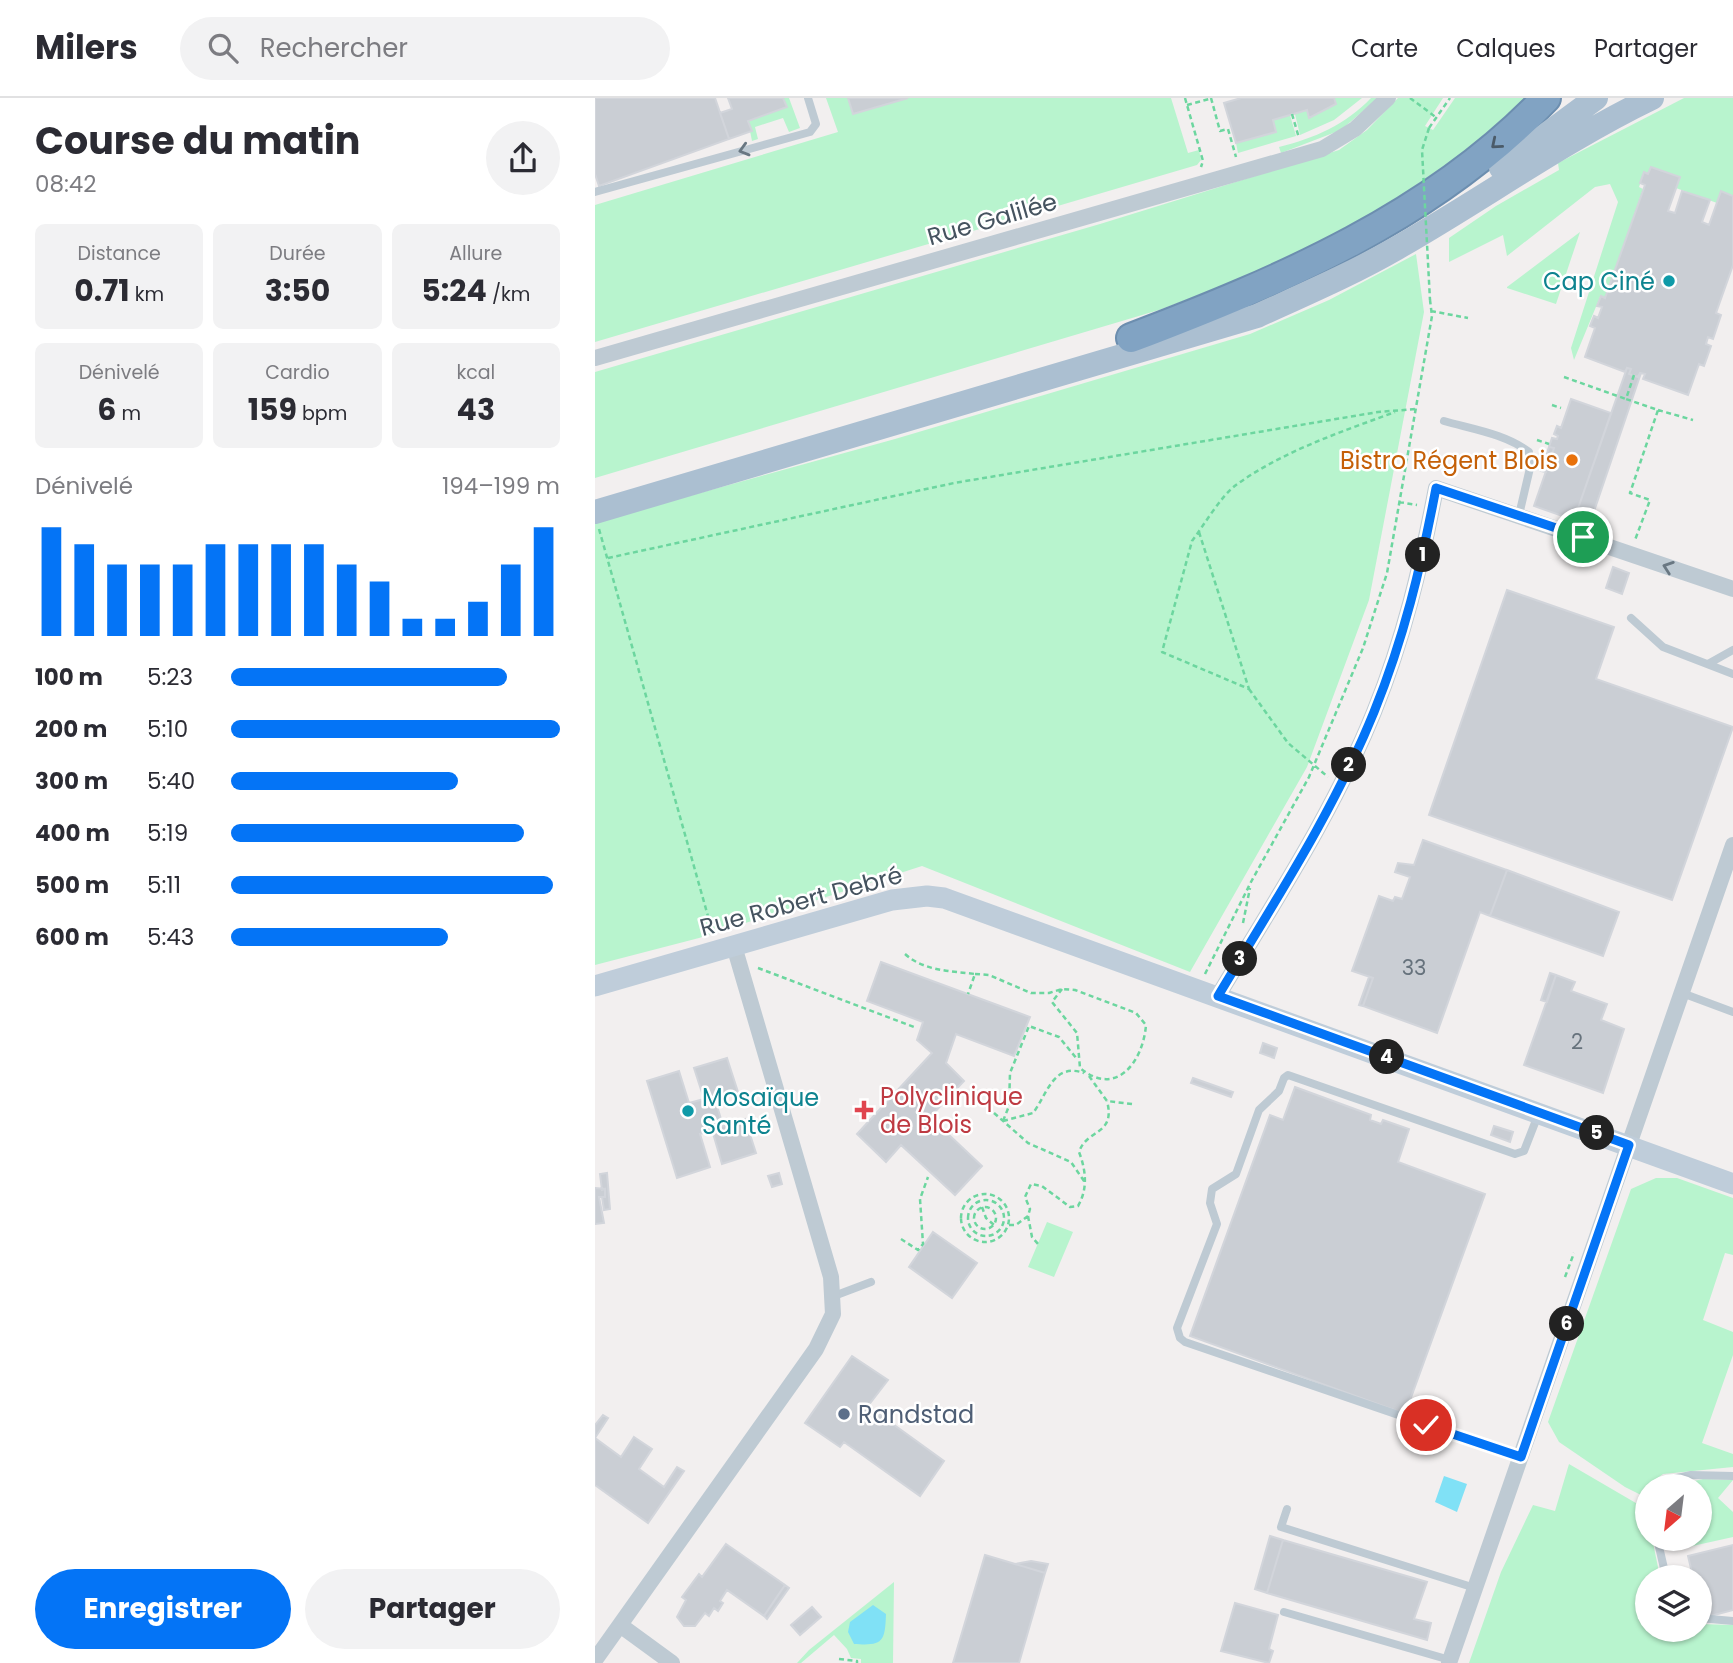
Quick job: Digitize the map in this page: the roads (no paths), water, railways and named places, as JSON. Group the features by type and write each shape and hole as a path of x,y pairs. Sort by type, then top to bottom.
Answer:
{"highway":[{"path":"1131,338 1260,288 1362,237 1476,160 1529,116 1546,98"}],"main road":[{"path":"595,496 1131,338 1184,326 1237,308 1333,268 1441,207 1497,171 1596,98"},
{"path":"597,518 1257,316 1353,272 1397,248 1506,180 1652,98"}],"street":[{"name":"Rue Galilée","path":"595,358 1322,149 1355,129 1388,98"},
{"path":"1218,996 1299,862 1373,715 1419,576 1436,488 1733,589"},
{"path":"1450,1662 1733,845"},
{"name":"Rue Robert Debré","path":"595,986 892,900 927,896 944,898 1733,1184"},
{"path":"595,1660 816,1349 833,1314 831,1277 726,948"},
{"path":"620,1625 672,1663"}],"lane":[{"path":"595,192 810,132 816,124 808,98"},
{"path":"1444,421 1481,431 1521,446 1529,452 1530,468 1519,515"},
{"path":"1631,618 1663,647 1733,674"},
{"path":"1708,664 1733,650"},
{"path":"1682,993 1733,1012"},
{"path":"1521,1457 1185,1342 1180,1338 1177,1328 1217,1224 1210,1203 1213,1189 1236,1174 1259,1110 1279,1091 1288,1075 1515,1154 1524,1151 1539,1113"},
{"path":"834,1296 871,1282"},
{"path":"1712,1476 1733,1476"},
{"path":"1287,1509 1281,1527 1475,1588"},
{"path":"1283,1612 1450,1662"},
{"path":"1712,1619 1733,1620"}],"water":[{"path":"1444,1476 1467,1484 1457,1512 1435,1502"},
{"path":"873,1605 886,1614 883,1636 877,1643 854,1644 848,1632 850,1622"}],"place":[{"name":"Cap Ciné","path":"1669,281"},
{"name":"Bistro Régent Blois","path":"1572,460"},
{"name":"Polyclinique de Blois","path":"864,1110"},
{"name":"Mosaïque Santé","path":"688,1111"},
{"name":"Randstad","path":"844,1414"}]}
